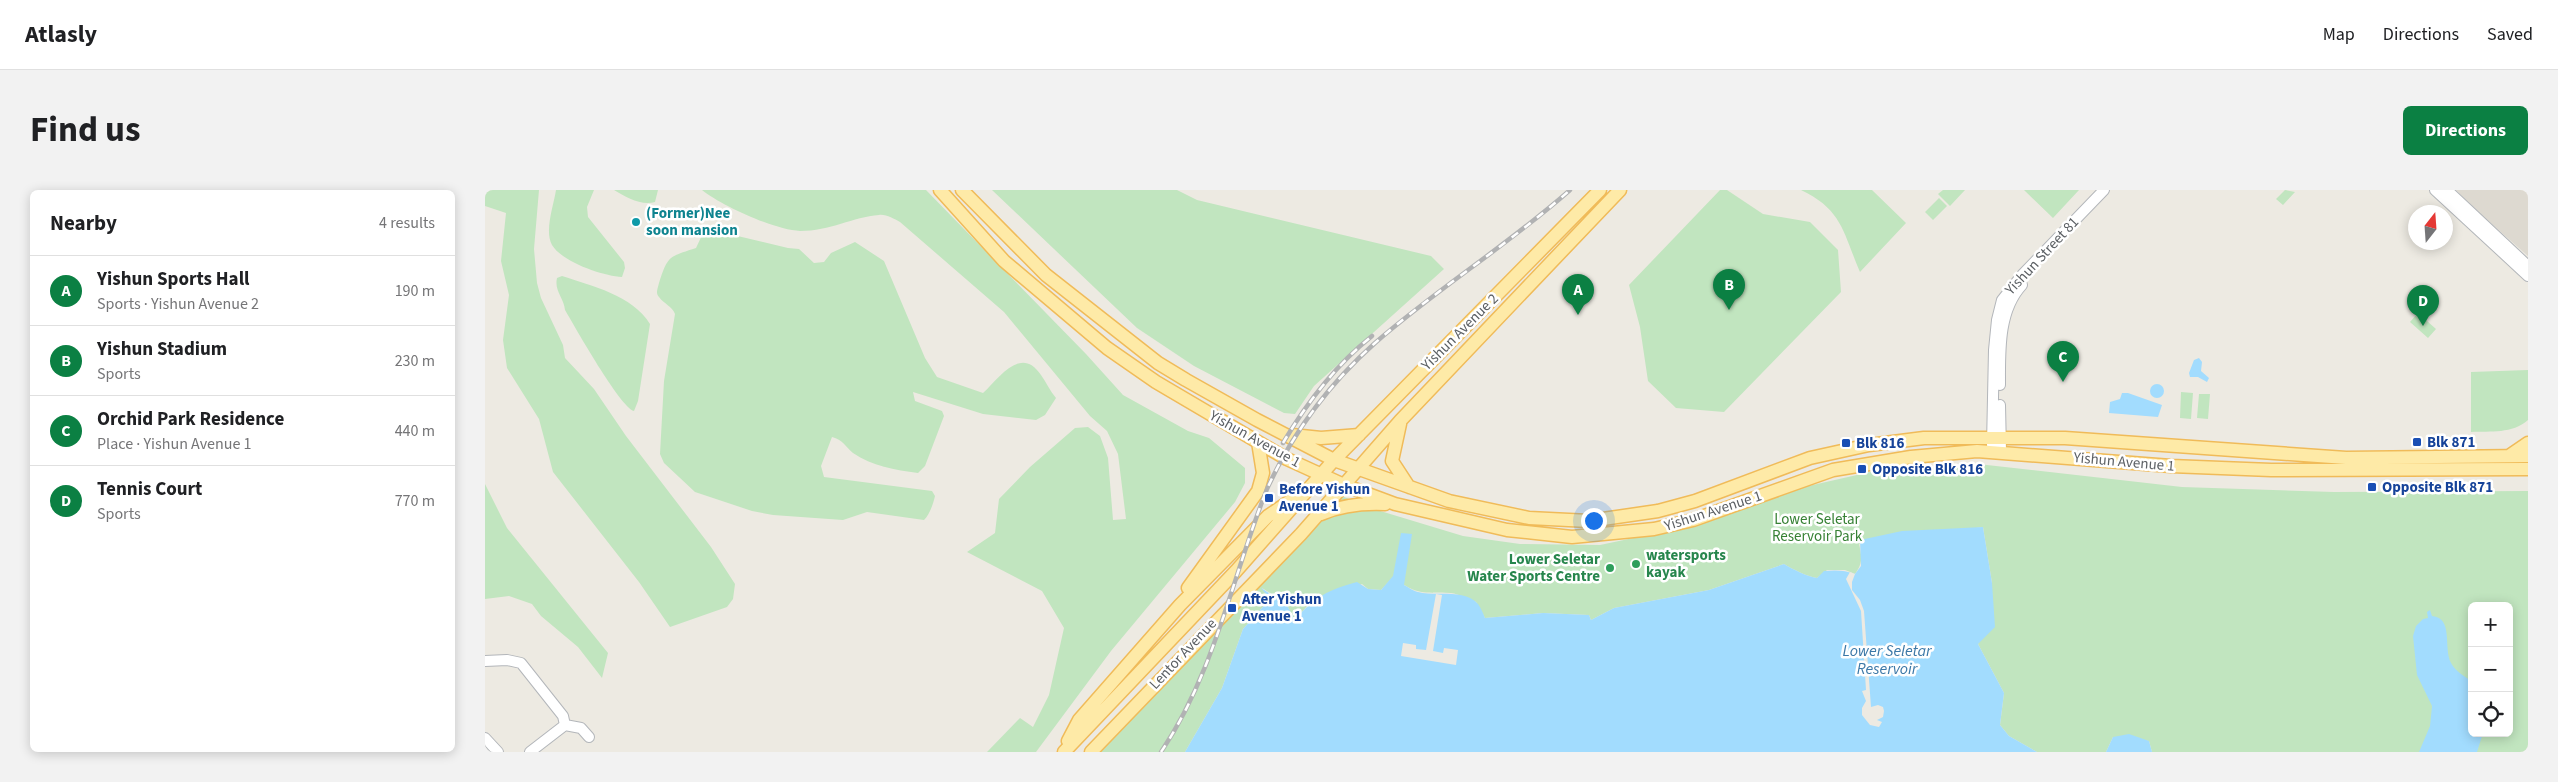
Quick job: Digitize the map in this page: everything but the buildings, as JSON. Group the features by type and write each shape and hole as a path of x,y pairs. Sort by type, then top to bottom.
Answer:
{"main road":[{"name":"Yishun Avenue 1","path":"940,190 1004,261 1107,348 1156,382 1258,442 1344,484 1395,504 1507,530 1572,537 1654,529 1693,520 1833,470 1911,456 1996,451 2202,468 2344,471 2528,469"},
{"name":"Yishun Avenue 1","path":"962,190 1046,275 1158,363 1334,460 1449,501 1499,512 1555,521 1589,521 1633,516 1695,501 1831,452 1907,439 1996,436 2157,443 2346,458 2528,456"},
{"name":"Yishun Avenue 2","path":"1321,474 1601,190"},
{"name":"Yishun Avenue 2","path":"1357,469 1400,421 1620,190"},
{"path":"1400,421 1392,461 1409,487"},
{"path":"1286,435 1321,438 1359,435"},
{"path":"1152,637 1258,491 1263,473 1258,442"},
{"path":"2157,443 2172,449 2174,455 2171,466"},
{"path":"2509,456 2528,443"},
{"path":"2188,445 2184,453 2189,463 2202,468"},
{"name":"Lentor Avenue","path":"1091,752 1317,516 1357,469"},
{"name":"Lentor Avenue","path":"1063,752 1236,570 1321,474"},
{"path":"1063,752 1079,720 1152,637 1268,516 1307,489"},
{"path":"1317,516 1335,508 1356,504 1395,504"},
{"path":"1499,512 1491,515 1489,521 1491,524 1507,530"}],"street":[{"name":"Yishun Street 81","path":"1996,451 1994,350 1997,320 2002,300 2022,275 2104,190"},
{"name":"Yishun Street 81","path":"1996,436 2001,348 2004,323 2010,302 2018,289 2111,190"},
{"path":"2435,190 2528,276"},
{"path":"2447,190 2528,266"},
{"path":"485,662 507,660 526,667 563,716 565,725"},
{"path":"530,752 565,725 581,728 589,737"},
{"path":"485,738 498,752"}],"shaded area":[{"path":"2456,190 2528,190 2528,256 2477,211"}],"green space":[{"path":"485,190 539,190 534,249 537,283 541,298 563,345 565,358 594,389 626,436 711,547 735,584 733,599 727,607 670,627 639,582 553,472 539,419 507,368 503,340 509,295 501,261 506,213 485,206"},
{"path":"556,190 594,190 587,207 588,217 624,262 625,268 622,277 604,274 584,267 564,257 552,245 549,225"},
{"path":"614,190 658,190 655,202 644,203"},
{"path":"702,190 926,190 1086,354 1123,395 1188,431 1209,438 1245,468 1245,483 1235,502 1111,651 1036,752 987,752 1020,718 1033,727 1049,695 1064,628 1042,591 967,552 995,533 999,499 1030,467 1075,428 1088,427 1100,436 1108,458 1113,520 1126,519 1118,454 1107,431 1090,416 1004,312 900,222 887,216 879,215 860,218 821,229 789,230 749,216 722,203"},
{"path":"992,190 1177,190 1197,200 1431,256 1444,269 1314,386 1295,414 1284,413 1194,366 1137,328"},
{"path":"1720,190 1727,190 1763,214 1810,222 1838,250 1841,292 1724,412 1676,408 1648,381 1640,327 1629,285"},
{"path":"1801,190 1872,190 1906,223 1860,272 1845,234 1834,214 1815,198"},
{"path":"1943,190 1965,190 1950,206 1938,194"},
{"path":"2024,190 2079,190 2053,218"},
{"path":"2285,190 2295,192 2283,205 2276,199"},
{"path":"1939,198 1947,206 1933,220 1925,212"},
{"path":"708,229 799,249 814,263 824,262 831,253 855,242 884,261 925,358 937,377 983,393 1011,367 1018,363 1026,363 1041,375 1056,398 1045,415 1036,420 983,414 913,392 915,401 942,411 944,416 925,466 918,473 892,469 868,461 853,453 836,438 832,437 821,466 824,477 932,491 935,496 930,512 924,520 867,512 843,520 773,515 752,511 695,492 664,463 660,454 664,381 675,314 659,297 657,292 662,274 671,258 696,248 704,231"},
{"path":"562,276 598,288 622,299 642,314 650,324 638,401 634,411 627,406 609,382 565,310 556,283 557,278"},
{"path":"2418,313 2436,329 2428,338 2410,322"},
{"path":"2528,370 2528,420 2508,430 2471,432 2471,372"},
{"path":"2181,392 2193,393 2191,419 2180,418"},
{"path":"2199,394 2210,394 2208,419 2197,418"},
{"name":"Lower Seletar Reservoir Park","path":"1978,464 2182,487 2334,492 2528,491 2528,752 2152,752 2149,741 2113,737 2106,752 2037,752 2009,736 2000,725 2004,693 1978,644 1992,583 1983,527 1859,544 1861,560 1855,574 1845,570 1827,570 1817,578 1784,564 1709,590 1614,608 1591,620 1589,615 1543,613 1485,618 1476,602 1451,593 1421,592 1401,583 1393,577 1381,590 1368,589 1362,584 1308,605 1295,620 1283,598 1278,598 1262,588 1270,599 1243,629 1222,688 1185,752 1101,752 1253,584 1339,495 1377,510 1463,536 1520,544 1600,545 1657,533 1804,487 1870,472"},
{"path":"485,484 507,528 608,653 602,678 578,647 541,616 532,604 509,596 485,599"}],"water":[{"path":"2199,358 2202,362 2201,371 2209,378 2207,382 2198,377 2190,377 2189,373 2194,360"},
{"path":"2157,384 2162,386 2164,391 2162,396 2157,398 2152,396 2150,391 2152,386"},
{"path":"2122,393 2128,393 2162,405 2158,417 2109,413 2110,402 2120,399"},
{"name":"Lower Seletar Reservoir","path":"1983,527 1992,583 1995,627 1978,644 2004,693 2000,725 2009,736 2037,752 1185,752 1222,688 1243,629 1270,599 1261,588 1277,598 1283,598 1295,620 1315,600 1338,588 1357,582 1368,589 1381,590 1393,576 1401,533 1412,534 1404,585 1414,591 1465,596 1478,604 1485,618 1543,613 1589,615 1591,620 1614,608 1709,590 1784,564 1817,578 1824,571 1840,571 1855,574 1861,566 1860,540 1902,531"},
{"path":"2430,610 2432,616 2439,618 2443,622 2446,628 2451,663 2468,679 2468,737 2482,737 2477,752 2419,752 2430,726 2432,706 2417,675 2413,636 2416,626 2423,619 2428,618 2427,612"},
{"path":"2129,734 2149,741 2152,752 2106,752 2113,737"}],"pier":[{"path":"1850,572 1855,574 1852,590 1860,600 1864,611 1871,707 1878,705 1883,707 1884,711 1883,717 1877,720 1882,722 1879,727 1870,725 1862,715 1862,708 1866,701 1862,691 1866,690 1861,611 1846,579"},
{"path":"1436,594 1442,595 1433,651 1443,653 1444,648 1458,650 1456,665 1401,656 1403,643 1416,645 1416,649 1426,650"}],"railway":[{"path":"1161,752 1180,721 1209,657 1267,489 1288,449 1313,410 1343,375 1375,343 1570,190"},
{"path":"1283,443 1323,385 1372,336"}],"place":[{"name":"(Former)Nee soon mansion","path":"636,222"},
{"name":"Yishun Stadium","path":"1729,310"},
{"name":"Yishun Sports Hall","path":"1578,315"},
{"name":"Tennis Court","path":"2423,326"},
{"name":"Orchid Park Residence","path":"2063,382"},
{"name":"Blk 871","path":"2417,442"},
{"name":"Blk 816","path":"1846,443"},
{"name":"Opposite Blk 816","path":"1862,469"},
{"name":"Opposite Blk 871","path":"2372,487"},
{"name":"Before Yishun Avenue 1","path":"1269,498"},
{"name":"watersports kayak","path":"1636,564"},
{"name":"Lower Seletar Water Sports Centre","path":"1610,568"},
{"name":"After Yishun Avenue 1","path":"1232,608"}]}
